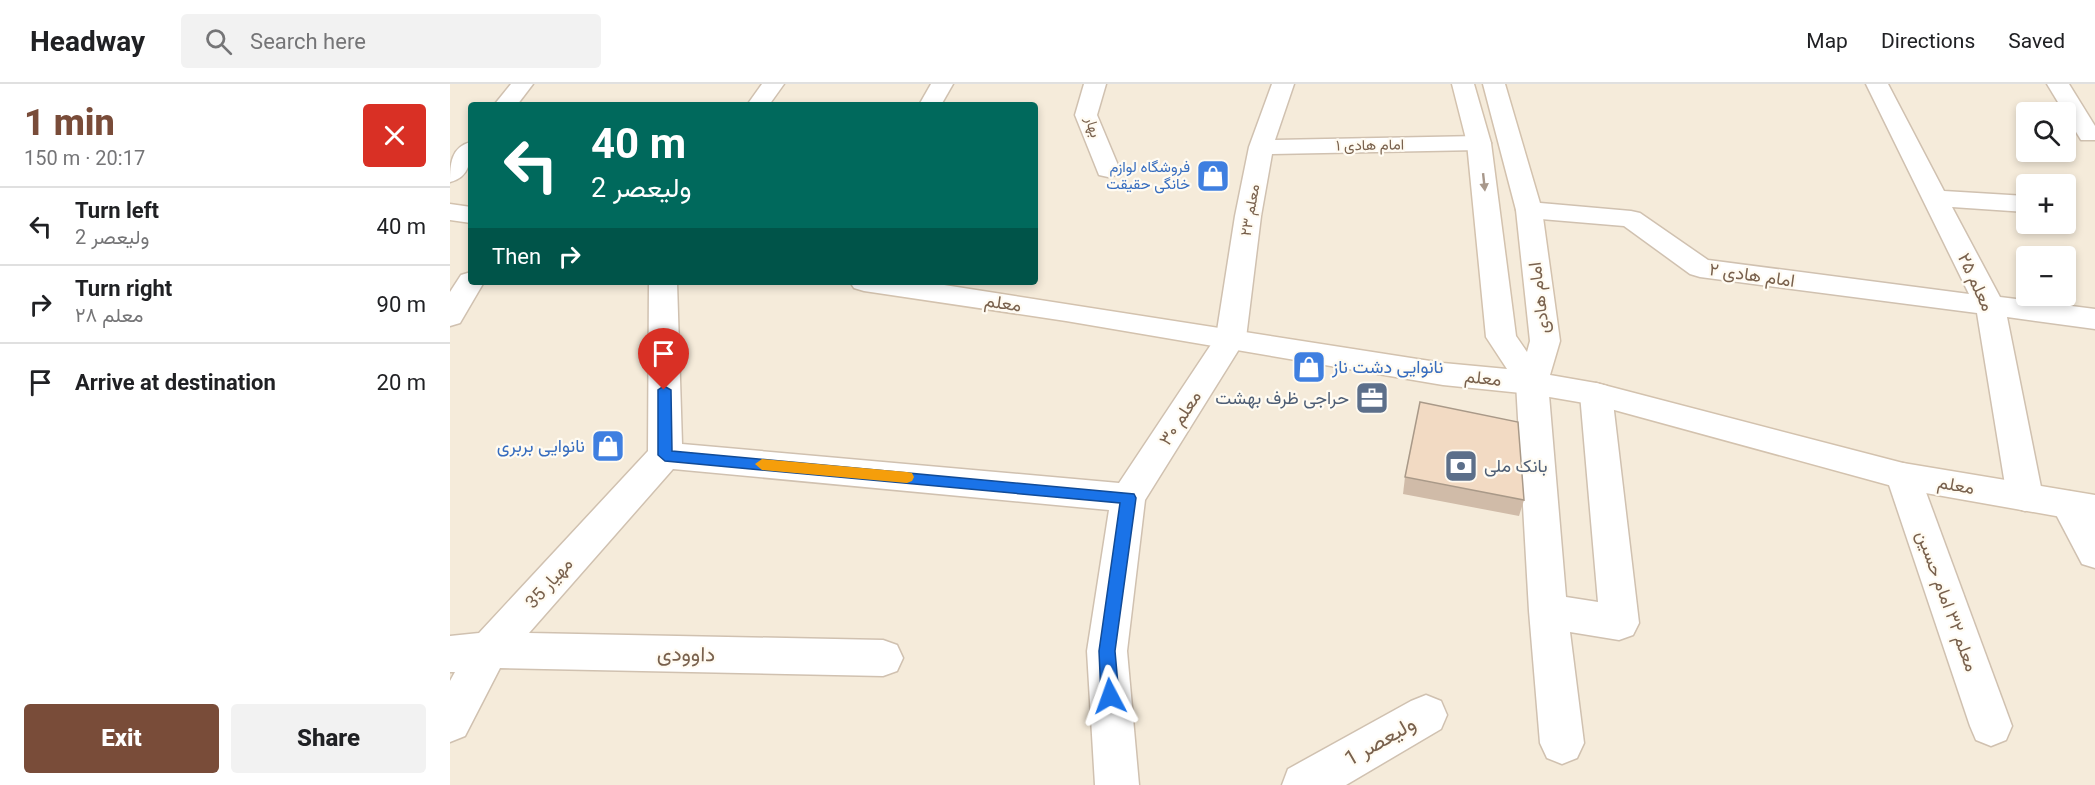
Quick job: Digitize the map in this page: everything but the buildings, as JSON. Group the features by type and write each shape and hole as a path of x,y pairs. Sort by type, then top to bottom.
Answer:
{"street":[{"path":"507,102 522,84"},
{"path":"760,102 773,84"},
{"path":"932,102 942,84"},
{"name":"بهار","path":"1095,84 1086,115 1108,170"},
{"name":"معلم ۲۳","path":"1231,338 1248,216 1261,147 1283,84"},
{"path":"1463,84 1479,143 1501,337 1532,383 1548,611 1562,743"},
{"name":"امام هادی","path":"1494,84 1529,210 1545,341 1532,383"},
{"name":"معلم ۲۵","path":"1877,84 1990,306 2025,497"},
{"path":"2058,84 2089,135"},
{"name":"امام هادی ١","path":"1261,147 1479,143"},
{"path":"450,176 468,153"},
{"path":"1935,198 2016,203"},
{"name":"امام هادی ٢","path":"1529,210 1631,219 1700,268 2095,319"},
{"path":"450,212 468,215"},
{"path":"450,316 469,285"},
{"path":"663,285 665,455 1128,498 1107,651 1116,785"},
{"name":"معلم","path":"884,285 1231,338 1443,374 1532,383 1596,394 1903,476 2082,507"},
{"name":"معلم ۳۰","path":"1128,498 1231,338"},
{"path":"1548,611 1619,623 1596,394"},
{"name":"مهیار 35","path":"450,722 489,650 665,455"},
{"name":"معلم ۳۲ امام حسین","path":"1903,476 1991,726"},
{"path":"2082,507 2095,553"},
{"name":"داوودی","path":"450,654 489,650 883,658"},
{"name":"ولیعصر 1","path":"1304,785 1426,715"}],"shaded area":[{"path":"450,84 2095,84 2095,785 450,785"}],"slow traffic":[{"path":"762,464 907,477"}],"place":[{"name":"فروشگاه لوازم خانگی حقیقت","path":"1213,176"},
{"name":"نانوایی دشت ناز","path":"1309,367"},
{"name":"حراجی ظرف بهشت","path":"1372,398"},
{"name":"نانوایی بربری","path":"608,446"},
{"name":"بانک ملی","path":"1461,466"}],"route":[{"path":"664,390 665,455 1128,498 1107,651 1110,696"}]}
